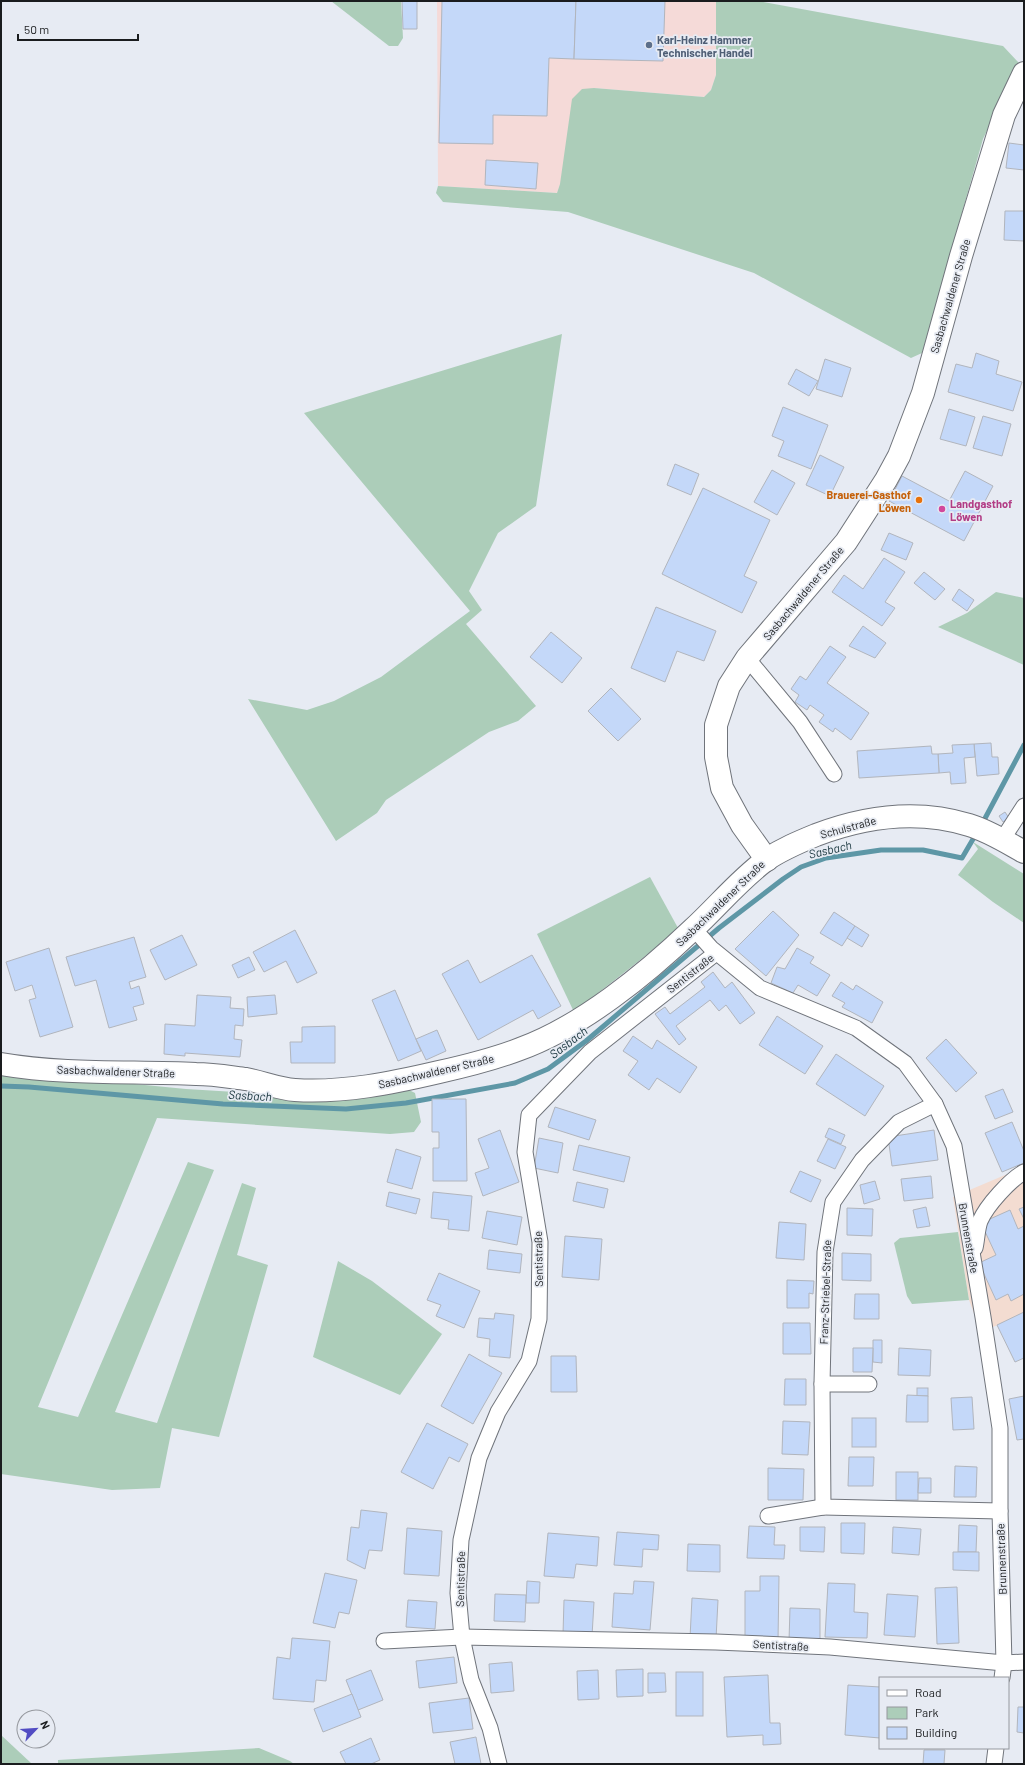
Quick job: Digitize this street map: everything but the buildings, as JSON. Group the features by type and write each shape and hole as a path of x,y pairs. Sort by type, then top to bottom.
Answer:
{"main road":[{"name":"Sasbachwaldener Straße","path":"1,1064 25,1068 60,1070 203,1074 246,1079 293,1090 329,1090 369,1086 473,1064 521,1049 560,1031 590,1013 697,931 738,884 767,860 742,825 722,788 716,758 716,726 729,686 747,658 846,542 886,480 899,456 923,393 961,256 1004,115 1024,73"},
{"name":"Schulstraße","path":"767,860 794,844 832,829 866,819 902,815 934,817 984,831 1024,852"}],"street":[{"path":"747,658 800,722 834,774"},
{"path":"984,831 1024,806"},
{"name":"Brunnenstraße","path":"697,931 714,950 760,988 856,1028 905,1063 935,1104 954,1146 1000,1428 1000,1511 1004,1662 1002,1677"},
{"name":"Sentistraße","path":"462,1637 458,1593 461,1540 479,1458 498,1412 529,1361 539,1319 540,1242 525,1152 529,1115 590,1052 714,950"},
{"name":"Franz-Striebel-Straße","path":"823,1507 822,1384 825,1252 833,1202 862,1160 899,1122 935,1104"},
{"path":"973,1259 980,1222 986,1209 1017,1176 1024,1172"},
{"path":"822,1384 869,1384"},
{"path":"768,1516 823,1507 1000,1511"},
{"path":"462,1637 471,1680 490,1728 499,1764"},
{"name":"Sentistraße","path":"384,1641 462,1637 716,1642 830,1647 1004,1662 1024,1662"},
{"path":"994,1764 996,1749"}],"shaded area":[{"path":"437,1 716,1 716,75 711,90 704,97 594,88 557,193 438,186"},
{"path":"1024,1167 1024,1314 981,1332 969,1300 953,1197"}],"green space":[{"path":"331,1 401,1 403,38 398,46 389,46"},
{"path":"716,1 758,1 1003,46 1019,63 983,139 922,353 911,358 754,273 568,212 443,202 436,193 438,186 557,193 560,184 572,99 582,89 594,88 704,97 711,90 716,75"},
{"path":"562,334 536,506 498,533 469,591 482,610 466,624 536,706 518,721 489,732 386,800 377,813 336,841 248,699 307,710 334,701 381,677 470,611 304,413"},
{"path":"996,592 1024,598 1024,665 938,627 967,613"},
{"path":"973,842 1024,874 1024,923 993,902 958,875 978,849"},
{"path":"650,877 678,928 649,953 574,1012 537,934"},
{"path":"1,1071 186,1089 333,1098 409,1090 415,1093 421,1122 414,1132 390,1134 157,1118 38,1407 78,1417 188,1162 214,1170 115,1412 157,1423 242,1183 256,1188 237,1255 268,1265 219,1437 172,1428 160,1488 112,1490 1,1474"},
{"path":"958,1232 969,1300 912,1304 907,1296 894,1243 900,1238"},
{"path":"338,1261 372,1281 442,1334 400,1395 313,1357"},
{"path":"1,1735 31,1763 31,1764 1,1764"},
{"path":"259,1748 294,1764 58,1764 58,1760"}],"waterway":[{"name":"Sasbach","path":"982,824 1024,745"},
{"name":"Sasbach","path":"1,1086 29,1087 223,1104 346,1109 406,1103 515,1083 548,1069 586,1041 719,928 801,867 826,858 881,850 923,850 962,858 976,834"}],"place":[{"name":"Karl-Heinz Hammer Technischer Handel","path":"649,45"},
{"name":"Brauerei-Gasthof Löwen","path":"919,500"},
{"name":"Landgasthof Löwen","path":"942,509"}]}
